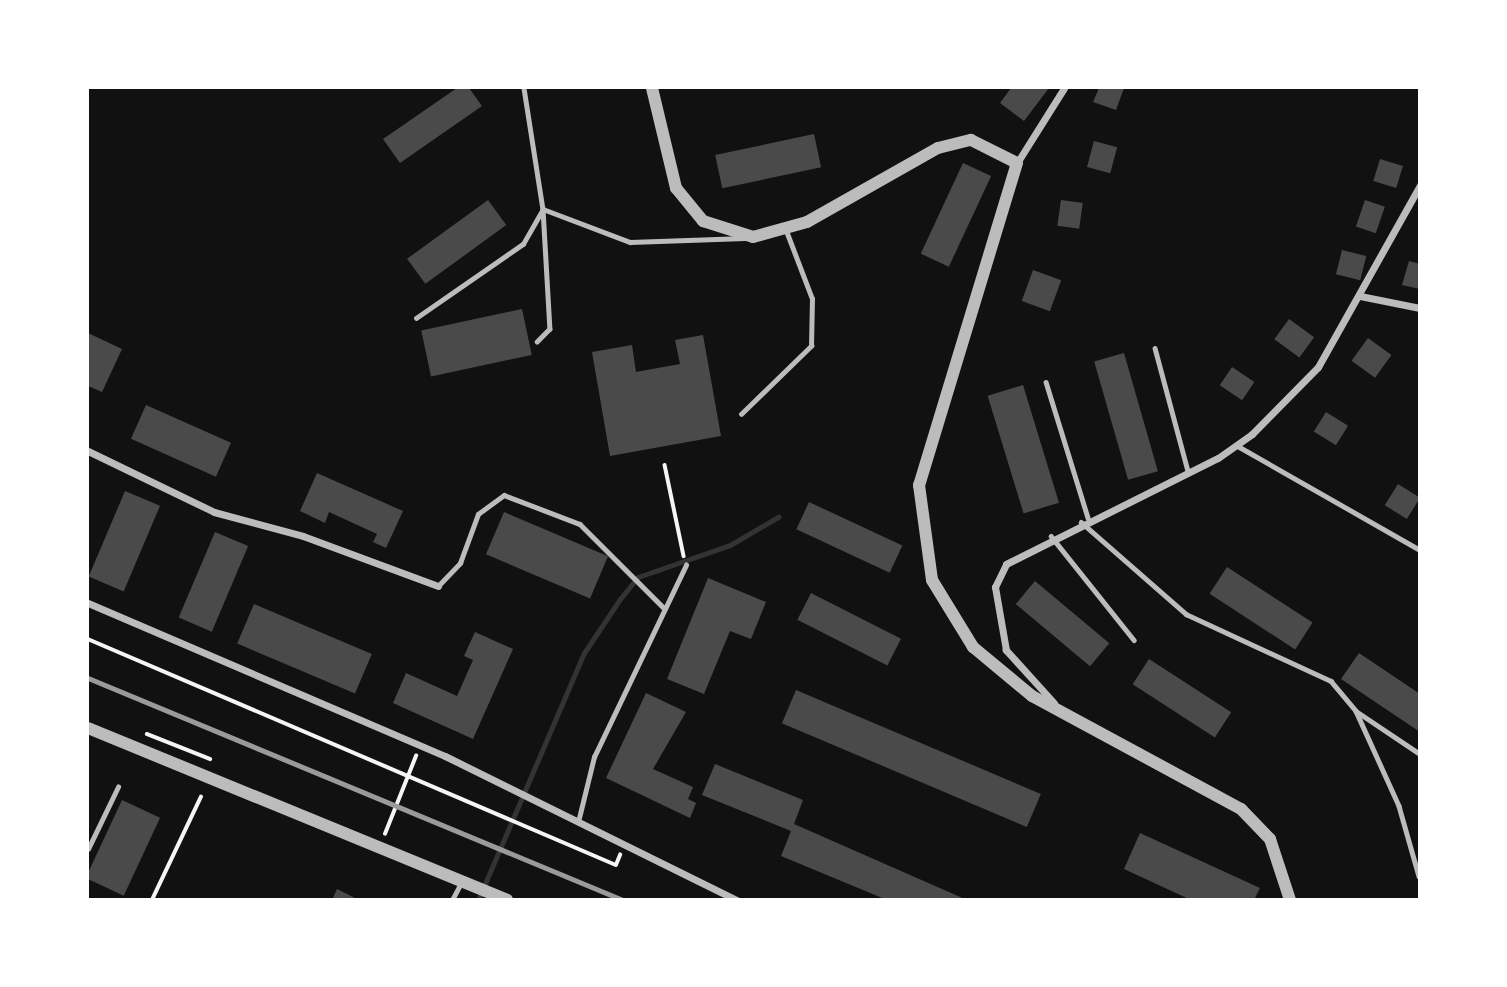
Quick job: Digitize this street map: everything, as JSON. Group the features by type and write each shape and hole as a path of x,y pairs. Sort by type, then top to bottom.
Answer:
{"street":[{"path":"652,88 676,188 703,221 753,237 786,231 938,148 971,140 1017,163"},
{"path":"1063,88 1017,163 928,447 920,513 932,580 973,647 1078,724 1241,810 1269,839 1290,900"},
{"path":"1078,724 1020,673 995,616 995,587 1006,564 1051,536 1188,471 1236,445 1318,367 1360,296 1381,244 1419,185"},
{"path":"1360,296 1419,308"},
{"path":"88,452 215,512 303,536 438,586"},
{"path":"88,603 420,746 579,818 624,844 737,900"},
{"path":"88,728 378,851 506,900"}],"lane":[{"path":"524,88 542,209 550,328 537,342"},
{"path":"542,209 630,242 753,237"},
{"path":"416,318 523,244 542,209"},
{"path":"741,414 811,346 812,299 786,231"},
{"path":"1155,348 1188,471"},
{"path":"1046,382 1085,520 1186,614 1331,681 1356,711 1399,806 1419,876"},
{"path":"1236,445 1419,550"},
{"path":"438,586 460,563 478,514 504,495 580,524 665,609"},
{"path":"1051,536 1134,640"},
{"path":"579,818 594,757 686,565"},
{"path":"1356,711 1419,754"},
{"path":"88,849 118,787"},
{"path":"453,900 461,883"}],"path":[{"path":"665,465 686,565"},
{"path":"88,639 616,865 624,844"},
{"path":"378,851 420,746"},
{"path":"152,900 201,797"}],"building":[{"path":"457,88 469,88 482,106 400,163 383,139"},
{"path":"1011,88 1049,88 1024,121 1000,103"},
{"path":"1099,88 1124,88 1116,110 1093,102"},
{"path":"814,134 821,167 722,188 715,155"},
{"path":"1094,141 1117,147 1110,173 1087,167"},
{"path":"1380,159 1403,166 1396,188 1373,181"},
{"path":"963,163 991,176 949,267 921,254"},
{"path":"488,200 506,225 425,284 407,259"},
{"path":"1061,200 1083,203 1079,229 1057,226"},
{"path":"1365,200 1385,207 1376,233 1356,226"},
{"path":"1342,250 1366,256 1360,280 1336,274"},
{"path":"1409,261 1420,264 1420,289 1402,285"},
{"path":"1033,270 1061,280 1050,311 1022,301"},
{"path":"522,309 532,355 431,376 421,330"},
{"path":"1289,319 1314,337 1299,357 1274,339"},
{"path":"88,333 122,349 102,392 88,386"},
{"path":"703,335 721,436 610,456 592,352 632,345 636,372 680,364 675,340"},
{"path":"1368,338 1391,355 1375,378 1352,361"},
{"path":"1124,353 1158,471 1128,480 1094,362"},
{"path":"1232,367 1254,382 1242,400 1220,385"},
{"path":"1023,385 1059,503 1024,513 988,396"},
{"path":"146,405 231,443 216,477 131,439"},
{"path":"1326,412 1348,426 1336,445 1314,432"},
{"path":"317,473 403,511 386,548 373,542 377,534 329,512 325,523 300,511"},
{"path":"1398,484 1420,498 1407,519 1385,505"},
{"path":"125,491 160,506 124,591 89,577"},
{"path":"809,502 902,546 890,573 796,529"},
{"path":"504,512 608,556 590,598 486,554"},
{"path":"215,532 248,546 212,632 179,618"},
{"path":"1227,567 1313,623 1295,649 1210,594"},
{"path":"708,578 766,602 751,639 730,631 704,694 667,679"},
{"path":"1035,581 1109,643 1090,666 1016,604"},
{"path":"811,593 901,639 887,666 797,620"},
{"path":"254,604 372,654 355,694 237,644"},
{"path":"475,632 513,649 473,739 393,703 406,673 457,696 473,660 464,656"},
{"path":"1359,653 1420,694 1420,732 1341,679"},
{"path":"1149,659 1231,712 1215,738 1133,684"},
{"path":"796,690 1041,794 1027,827 782,723"},
{"path":"646,693 686,712 653,769 693,787 688,799 696,803 690,818 606,778"},
{"path":"715,764 803,800 794,824 967,900 887,900 781,856 791,831 702,795"},
{"path":"122,800 160,818 124,896 88,879 88,873"},
{"path":"1140,833 1260,888 1254,900 1191,900 1124,869"},
{"path":"337,889 359,900 332,900"}],"waterway":[{"path":"478,900 584,653 620,599 638,577 730,545 778,517"}],"railway":[{"path":"88,678 623,900"}]}
